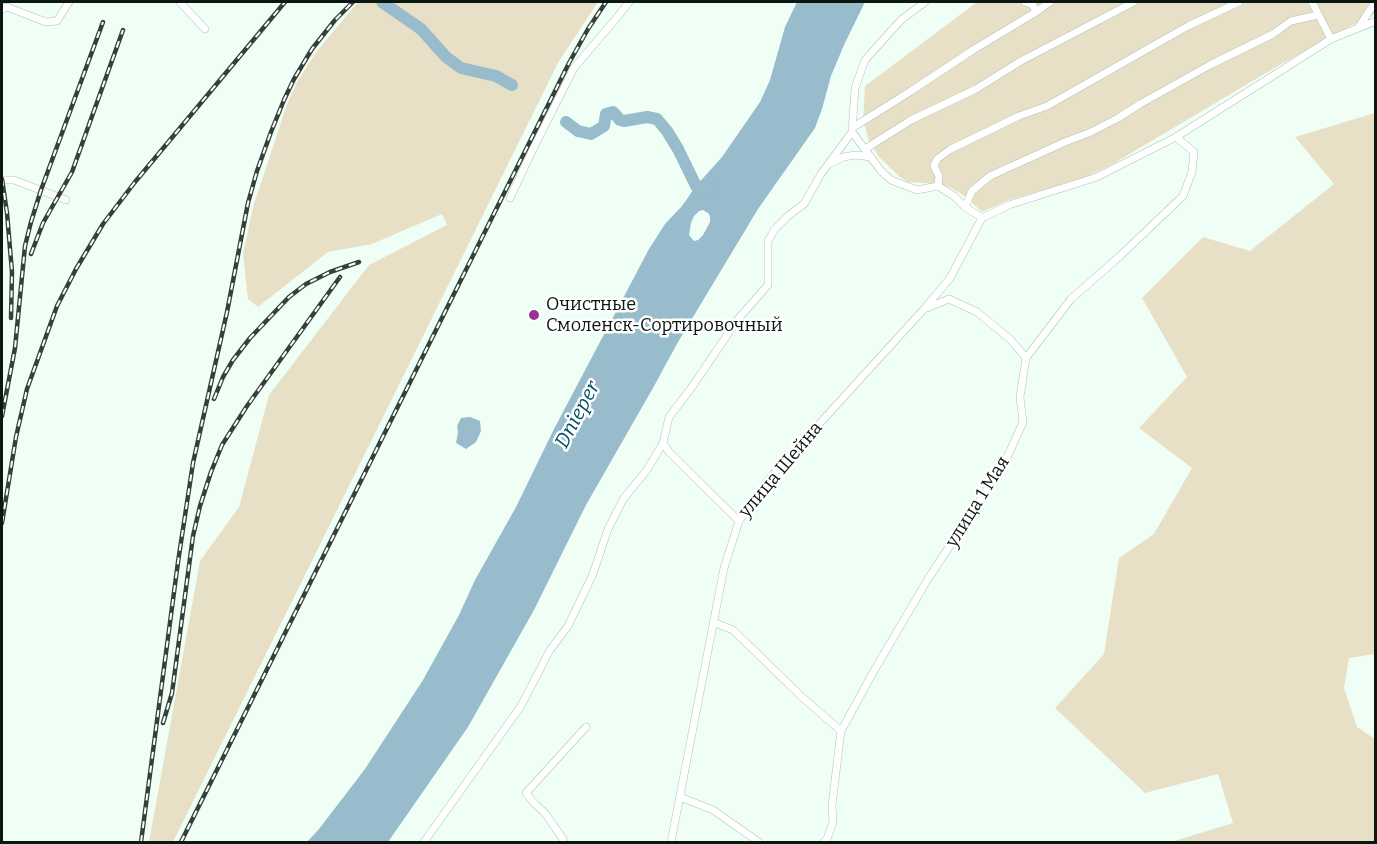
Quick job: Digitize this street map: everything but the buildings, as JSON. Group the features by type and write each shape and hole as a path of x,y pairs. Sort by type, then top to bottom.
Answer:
{"street":[{"path":"2,9 7,7 46,22 57,21 69,2"},
{"path":"180,2 205,29"},
{"path":"510,198 573,68 629,2"},
{"path":"925,2 901,20 865,60 855,88 852,130 881,171 891,180 918,190 938,186 982,218 1010,205 1097,177 1176,137 1331,39 1376,21"},
{"path":"1024,2 1033,5 1036,12"},
{"path":"424,843 521,706 550,650 568,626 593,574 608,529 624,498 647,470 663,443 669,417 738,319 768,285 768,241 775,229 804,204 821,174 852,130 1050,2"},
{"path":"864,149 911,120 976,89 1021,61 1134,2"},
{"path":"938,186 939,176 934,166 937,159 951,149 1018,116 1047,106 1188,26 1239,2"},
{"path":"1312,2 1331,39"},
{"path":"1359,27 1375,2"},
{"path":"965,207 972,191 990,176 1109,123 1210,65 1273,34 1291,21 1318,15"},
{"name":"улица 1 Мая","path":"824,843 833,822 832,805 841,731 874,669 928,579 1005,462 1023,422 1020,398 1026,358 1071,299 1183,196 1192,172 1194,152 1176,137"},
{"path":"829,164 843,157 856,155 871,157"},
{"path":"2,180 14,180 66,200"},
{"name":"улица Шейна","path":"670,843 723,568 739,521 768,480 950,278 982,218"},
{"path":"925,308 949,299 976,312 1010,339 1026,358"},
{"path":"663,443 669,452 739,521"},
{"path":"713,622 733,630 802,697 841,731"},
{"path":"564,843 545,813 526,793 586,728"},
{"path":"680,796 713,810 759,843"}],"shaded area":[{"path":"358,2 598,2 559,61 173,842 149,842 200,561 239,507 269,395 369,265 447,225 442,214 372,244 328,252 258,307 248,299 243,254 253,207 287,104 297,82 317,51"},
{"path":"977,2 1375,2 1375,14 1283,63 1111,165 1081,179 1009,200 982,212 966,197 950,187 907,182 899,176 879,157 869,141 863,120 865,86"},
{"path":"1375,113 1375,654 1349,658 1344,688 1357,727 1375,739 1375,842 1171,842 1233,823 1218,774 1145,793 1055,708 1104,654 1119,558 1154,534 1192,468 1139,428 1187,377 1142,298 1203,237 1250,251 1334,184 1295,137"}],"water":[{"name":"Dnieper","path":"797,2 865,2 831,76 815,128 758,209 678,342 586,505 534,610 468,727 388,842 307,842 365,769 423,680 516,507 554,429 649,249 665,224 722,157 760,102 770,80 785,27","holes":["703,210 708,213 710,222 703,235 694,241 689,235 694,216"]},
{"path":"470,417 480,421 481,431 476,442 466,449 456,443 457,426 461,418"}],"waterway":[{"path":"382,2 421,29 446,57 461,68 496,76 512,85"},
{"path":"566,122 578,131 591,134 604,126 606,114 613,112 624,121 647,117 657,119 678,149 696,186 710,188"}],"railway":[{"path":"2,523 16,437 27,389 57,306 76,269 103,224 135,182 285,2"},
{"path":"141,842 193,463 227,312 248,203 271,132 294,79 312,49 353,2"},
{"path":"181,842 569,63 606,2"},
{"path":"2,416 15,348 25,246 31,222 103,22"},
{"path":"31,254 43,223 72,172 123,30"},
{"path":"2,179 12,272 11,318"},
{"path":"214,399 233,360 250,338 289,297 306,284 330,272 359,262"},
{"path":"163,723 172,693 193,536 211,472 222,445 247,406 340,277"}],"place":[{"name":"Очистные Смоленск-Сортировочный","path":"534,315"}]}
